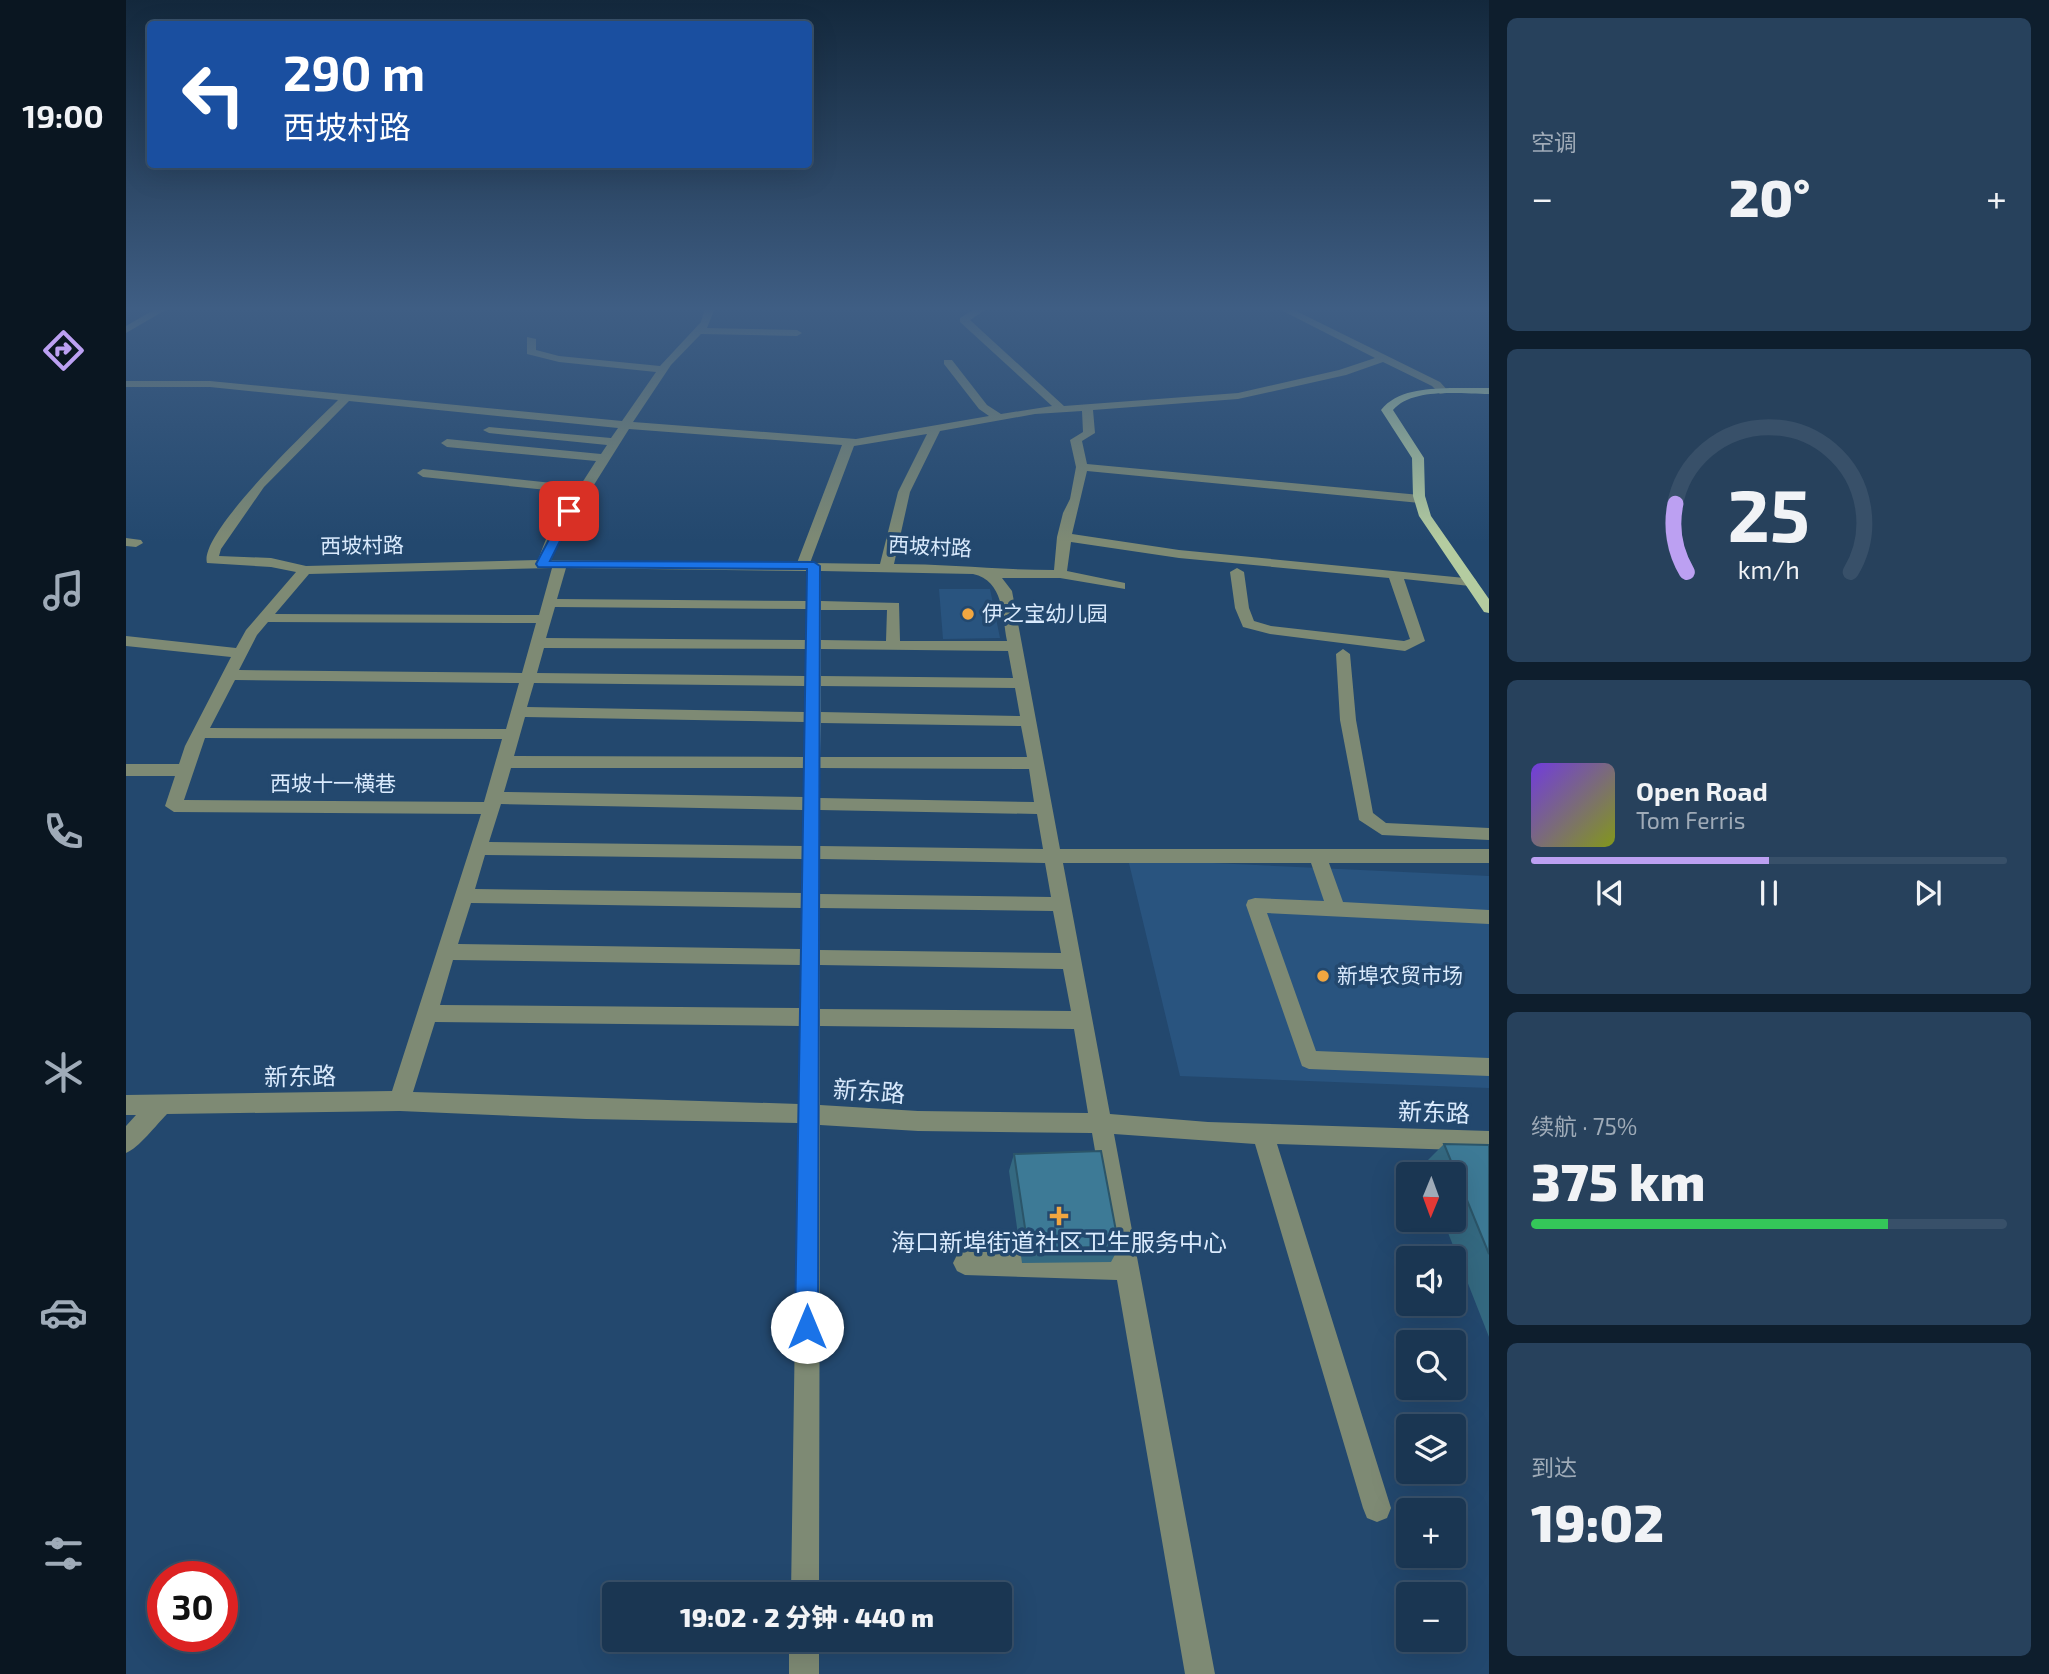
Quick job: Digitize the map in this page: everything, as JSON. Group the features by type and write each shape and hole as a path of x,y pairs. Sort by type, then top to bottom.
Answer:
{"main road":[{"path":"1489,391 1406,396 1394,401 1387,410 1418,458 1420,499 1432,528 1489,609"}],"street":[{"path":"229,386 626,425 849,443 999,417 1061,409 1238,396 1283,386"},
{"path":"542,564 553,539 652,386"},
{"path":"967,386 983,407 999,417"},
{"path":"1036,386 1061,409"},
{"path":"1438,386 1444,392"},
{"name":"西坡村路","path":"345,399 260,484 214,549 212,560 262,561 292,565 305,570 542,564 973,570 991,574 1005,591 1080,1020 1200,1674"},
{"path":"1060,575 1064,537 1069,513 1076,499 1082,467 1076,440 1089,433 1087,408"},
{"path":"886,567 904,492 936,428"},
{"path":"489,430 614,442"},
{"path":"447,443 604,458"},
{"path":"804,1582 813,645 813,606 808,566 849,443"},
{"path":"1082,467 1420,499"},
{"path":"423,473 584,490"},
{"path":"1064,537 1179,554 1470,582"},
{"path":"400,1101 492,803 560,564"},
{"path":"126,770 185,770 200,733 251,633 305,570"},
{"path":"1237,572 1241,608 1248,624 1270,630 1405,646 1418,641 1395,574"},
{"path":"991,574 1060,575 1120,586"},
{"path":"549,603 894,606 893,645"},
{"path":"264,618 544,619"},
{"path":"126,641 242,653"},
{"path":"538,643 1015,646"},
{"path":"1343,654 1348,720 1365,816 1382,829 1489,834"},
{"path":"231,675 1022,683"},
{"path":"518,712 1028,721"},
{"path":"200,733 512,734"},
{"path":"504,762 1036,764"},
{"name":"西坡十一横巷","path":"185,770 174,806 492,803 1043,808"},
{"path":"478,848 1052,856 1489,856"},
{"path":"1317,855 1336,909"},
{"path":"464,896 1060,904"},
{"path":"1489,917 1255,905 1309,1060 1489,1067"},
{"path":"446,952 1070,961"},
{"path":"427,1013 1080,1020"},
{"name":"新东路","path":"126,1105 400,1101 808,1114 918,1121 1099,1123 1263,1133 1489,1141"},
{"path":"126,1143 139,1126 161,1106"},
{"path":"1263,1133 1377,1508"},
{"path":"965,1263 1125,1268"},
{"path":"804,1652 804,1674"}],"shaded area":[{"name":"伊之宝幼儿园","path":"939,589 990,589 1000,638 943,639"},
{"name":"新埠农贸市场","path":"1128,859 1489,876 1489,1088 1180,1076"}],"building":[{"path":"1444,1144 1489,1145 1489,1254 1466,1198 1466,1162 1451,1162"},
{"name":"海口新埠街道社区卫生服务中心","path":"1101,1151 1119,1247 1028,1248 1014,1154"}],"place":[{"name":"伊之宝幼儿园","path":"968,614"},
{"name":"新埠农贸市场","path":"1323,976"},
{"name":"海口新埠街道社区卫生服务中心","path":"1059,1216"}],"route":[{"path":"569,511 542,564 814,566 807,1327"}]}
